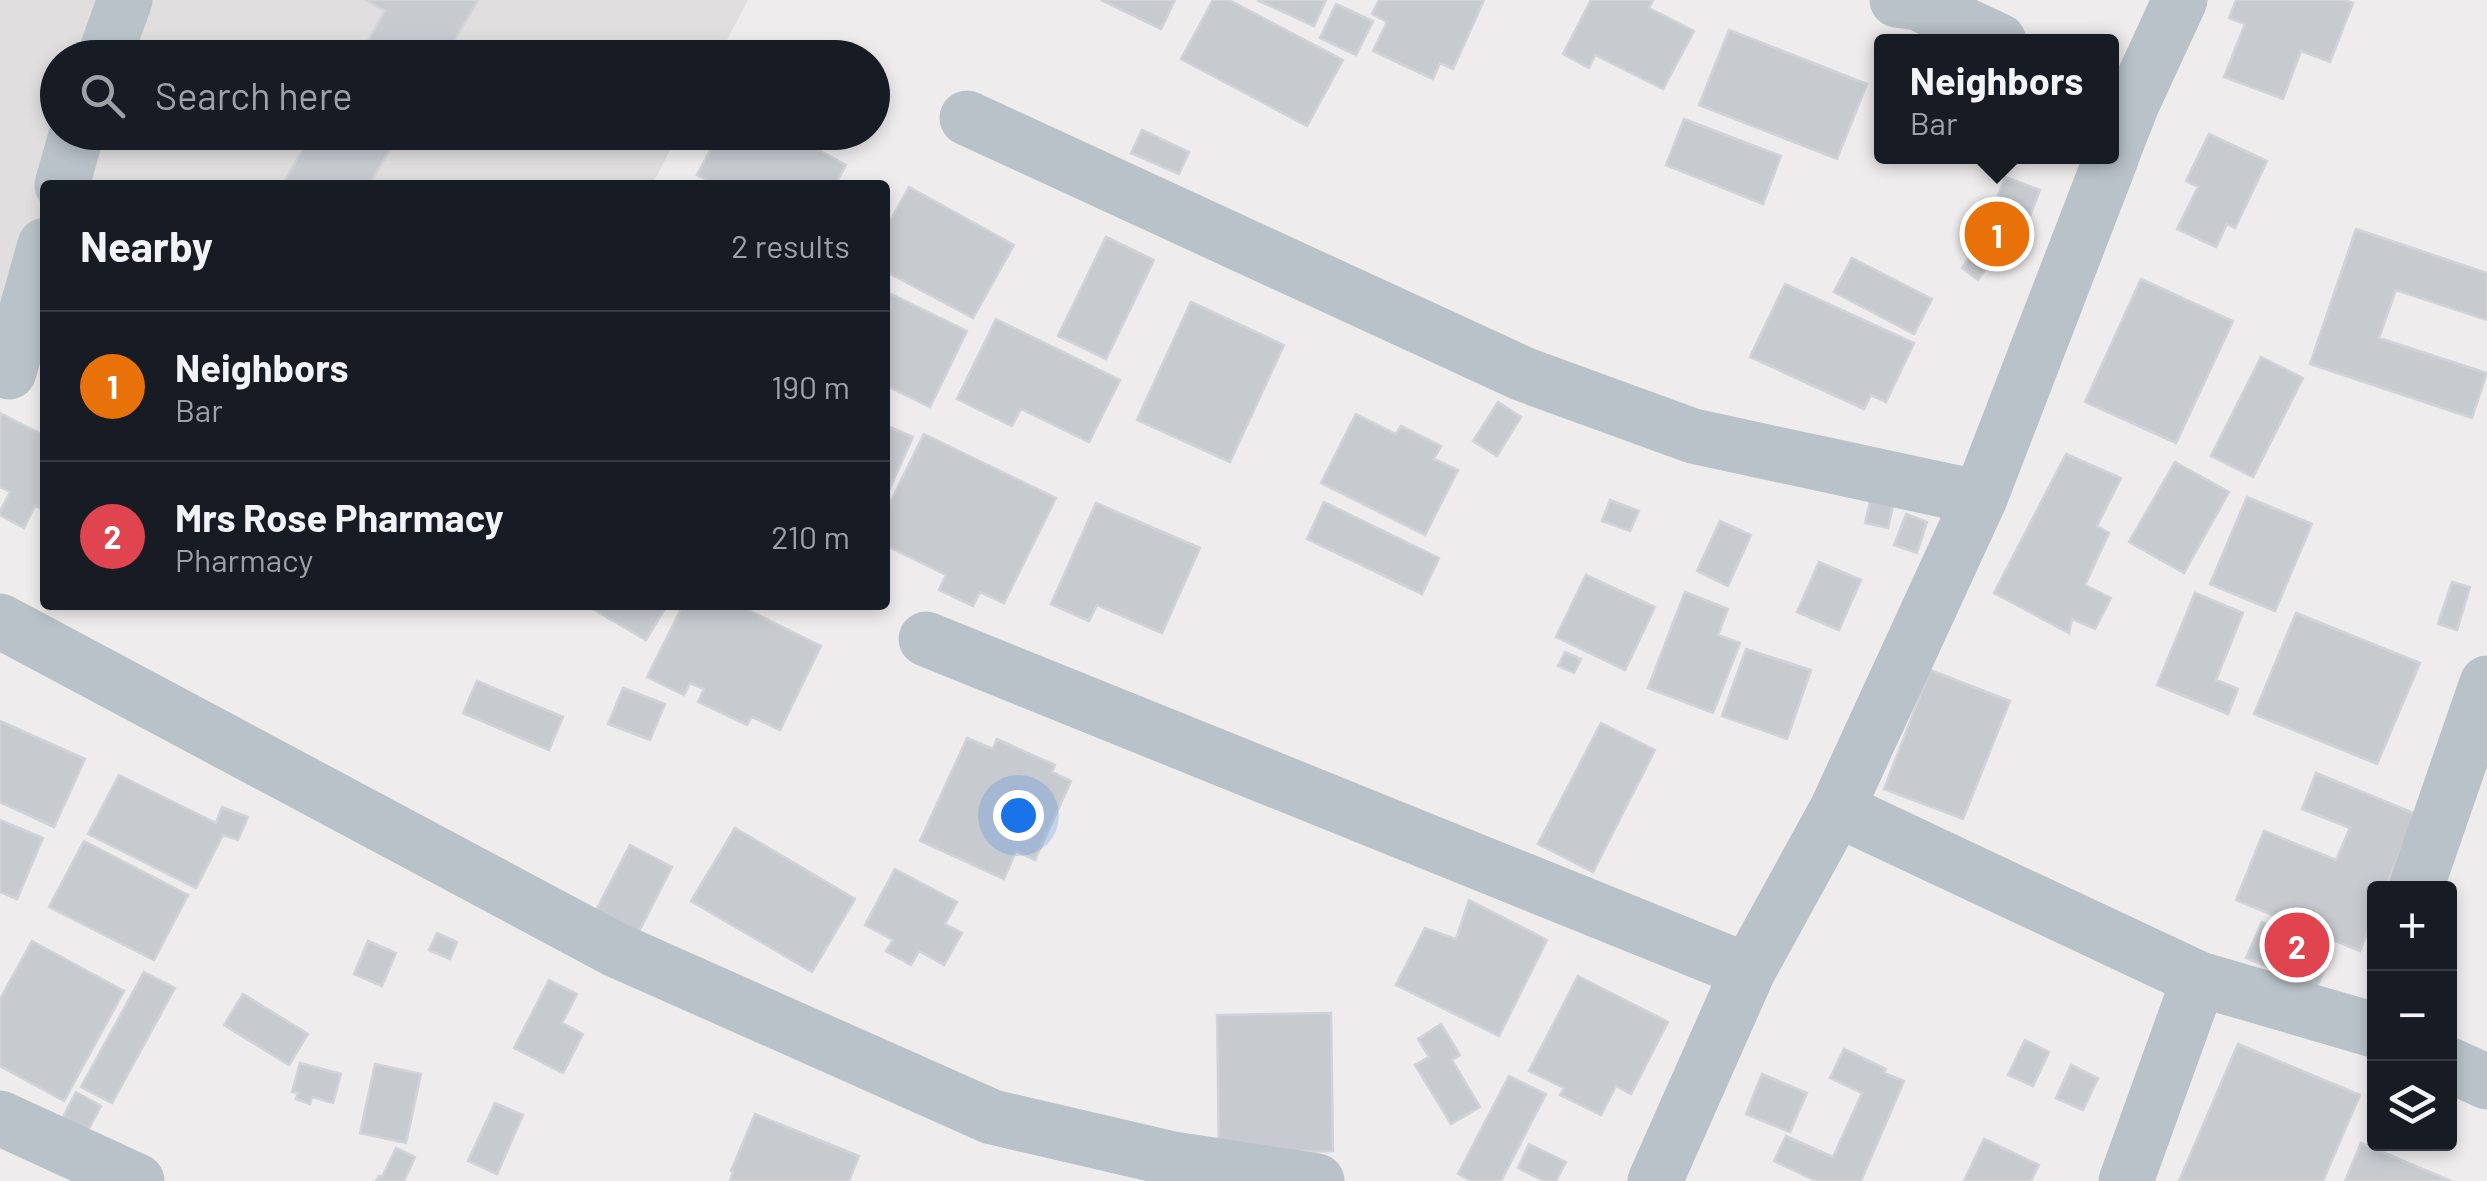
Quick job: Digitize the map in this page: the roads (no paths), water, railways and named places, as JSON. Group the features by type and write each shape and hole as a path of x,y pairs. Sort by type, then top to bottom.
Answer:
{"street":[{"path":"111,40 125,0"},
{"path":"1897,0 1918,4 1982,34"},
{"path":"2122,100 2180,0"},
{"path":"967,118 1523,374 1693,436 1980,498"},
{"path":"63,180 72,150"},
{"path":"1655,1181 1748,971 1837,810 1980,498 2109,164"},
{"path":"8,372 40,262"},
{"path":"0,621 614,949 992,1118 1173,1159 1317,1181"},
{"path":"926,639 1748,971"},
{"path":"2418,881 2487,683"},
{"path":"1837,810 2198,979 2367,1021"},
{"path":"2126,1181 2198,979"},
{"path":"2457,1068 2487,1082"},
{"path":"0,1118 137,1181"}],"place":[{"name":"Neighbors","path":"1997,234"},
{"name":"Mrs Rose Pharmacy","path":"2297,945"}]}
